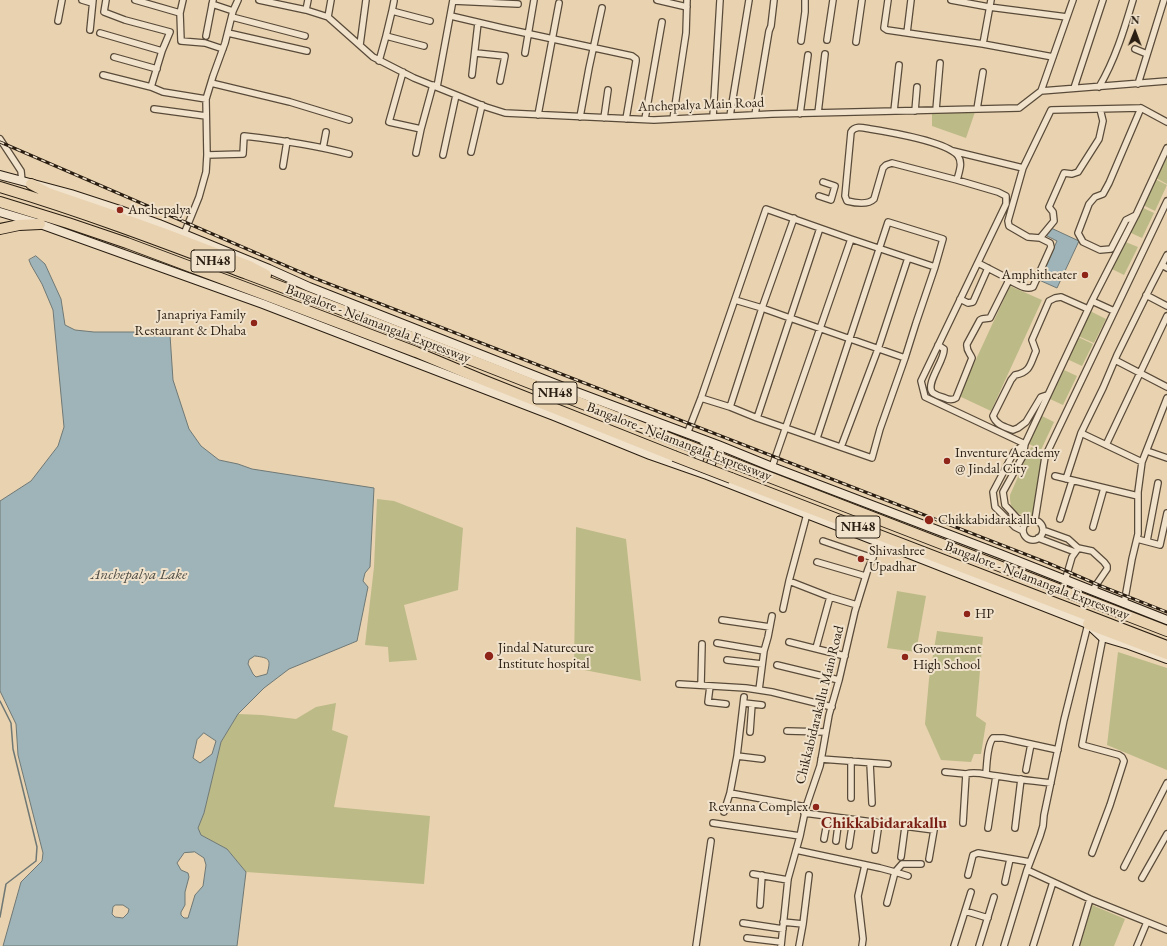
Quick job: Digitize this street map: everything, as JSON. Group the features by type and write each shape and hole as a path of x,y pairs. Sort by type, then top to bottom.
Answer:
{"highway":[{"path":"27,183 48,193 118,216 249,266 302,294"},
{"name":"Bangalore - Nelamangala Expressway","path":"0,187 141,234 302,294 1167,631"},
{"name":"Bangalore - Nelamangala Expressway","path":"0,202 127,243 416,352 666,453 1167,646"},
{"path":"0,229 19,225 40,224"},
{"path":"1088,624 1167,654"}],"street":[{"path":"58,21 62,0"},
{"path":"82,0 92,2 90,30"},
{"path":"106,0 104,12 125,20 170,32 162,51 151,87"},
{"path":"135,0 180,13"},
{"path":"183,0 180,13 181,41 205,43 223,48"},
{"path":"184,234 199,197 204,179 207,155 206,99 210,83 228,33 232,14 238,0"},
{"name":"Anchepalya Main Road","path":"259,0 306,10 328,17 379,61 456,95 505,113 626,119 673,119 818,113 1019,108 1041,91"},
{"path":"306,10 308,0"},
{"path":"328,17 331,0"},
{"path":"360,45 366,0"},
{"path":"525,53 534,0"},
{"path":"657,0 687,7"},
{"path":"673,119 686,33 687,0"},
{"path":"713,117 720,0"},
{"path":"730,116 748,0"},
{"path":"756,115 774,0"},
{"path":"801,41 805,12 804,0"},
{"path":"827,40 833,0"},
{"path":"856,42 862,0"},
{"path":"888,0 884,28 886,30 983,44 1053,57"},
{"path":"907,33 911,0"},
{"path":"952,0 1067,17"},
{"path":"983,44 991,0"},
{"path":"1073,0 1041,91 1138,84 1167,80"},
{"path":"1074,88 1103,0"},
{"path":"1099,87 1106,75 1120,42 1133,0"},
{"path":"1138,84 1164,0"},
{"path":"379,61 394,1"},
{"path":"416,153 421,129 435,86 453,1 518,4"},
{"path":"206,36 212,2 232,14 305,36"},
{"path":"538,115 559,4"},
{"path":"580,117 602,8"},
{"path":"392,11 430,21"},
{"path":"450,16 632,56 636,59 626,119"},
{"path":"645,119 662,22"},
{"path":"472,75 476,53 478,23"},
{"path":"100,33 162,51"},
{"path":"228,33 307,51"},
{"path":"386,36 424,46"},
{"path":"1135,49 1147,54"},
{"path":"476,53 505,56 500,81"},
{"path":"818,113 825,54"},
{"path":"800,114 808,55"},
{"path":"114,57 157,69"},
{"path":"936,110 940,63"},
{"path":"894,111 899,65"},
{"path":"403,72 389,122 421,129"},
{"path":"977,109 983,72"},
{"path":"103,75 151,87 164,92 206,99"},
{"path":"210,83 290,102 349,120"},
{"path":"915,111 917,87"},
{"path":"604,118 608,90"},
{"path":"443,155 456,95"},
{"path":"471,152 482,105"},
{"path":"1136,215 1126,220 1111,249 1100,250 1084,242 1078,233 1090,204 1095,197 1103,194 1109,183 1141,108"},
{"path":"978,263 1008,280 1026,288 1030,288 1033,286 1051,248 1050,243 1040,238 1028,237 1009,226 1008,221 1023,168 1050,110 1141,108 1167,122"},
{"path":"154,109 206,116"},
{"path":"1040,238 1054,220 1053,212 1049,207 1064,173 1072,174 1078,172 1099,139 1104,121 1100,109"},
{"path":"1023,168 953,151 923,139 880,130 854,128 851,132 844,196 847,201 870,202 874,199 883,168 892,163 957,180 998,192 1006,196 1006,204 921,381 925,398 1025,444"},
{"path":"323,148 326,132"},
{"path":"207,155 243,154 244,136 287,141 349,154"},
{"path":"0,139 27,183"},
{"path":"283,166 287,141"},
{"path":"1026,523 1017,518 1005,505 1003,492 1023,456 1025,444 1047,395 1088,309 1136,215 1167,148"},
{"path":"953,151 959,157 961,166 957,180"},
{"path":"0,175 71,194 120,210 184,234 316,290 1167,620"},
{"path":"823,182 835,186 846,187"},
{"path":"819,196 831,200 835,186"},
{"path":"1035,520 1045,457 1167,201"},
{"path":"687,434 701,398 766,209 935,267"},
{"path":"0,212 40,224 263,304 1088,624 1103,637 1167,659"},
{"path":"730,407 762,308 794,218"},
{"path":"701,398 872,458 880,429 906,358 943,239 888,222 816,438"},
{"path":"757,418 820,228"},
{"path":"772,467 851,239"},
{"path":"1060,519 1081,434 1146,295 1164,267 1167,256"},
{"path":"841,447 878,349 908,258"},
{"path":"960,299 968,303 973,302 988,268"},
{"path":"938,345 944,349 944,352 930,389 947,399 953,400 956,398 972,358 966,348 967,344 980,320 990,318 1008,280"},
{"path":"1146,295 1167,306"},
{"path":"1047,395 1041,398 1026,422 1018,428 1013,430 995,421 993,416 1011,380 1015,375 1023,374 1028,370 1031,364 1036,351 1032,340 1049,301 1061,297 1088,309"},
{"path":"735,300 906,358"},
{"path":"1092,301 1114,311"},
{"path":"1106,445 1167,316"},
{"path":"1115,360 1167,387"},
{"path":"1124,604 1138,534 1138,496 1142,462 1167,398"},
{"path":"1081,434 1142,462"},
{"path":"695,471 706,441"},
{"path":"1023,531 1026,523 1035,520 1040,523 1043,530 1042,534 1036,540 1030,540 1025,536 1023,531 1015,527 995,506 993,492 1014,452 1025,444"},
{"path":"707,475 718,445"},
{"path":"1146,451 1167,458"},
{"path":"1055,476 1138,496"},
{"path":"1147,541 1158,483"},
{"path":"1093,526 1104,488"},
{"path":"1137,539 1160,545 1167,513"},
{"path":"783,609 807,514"},
{"path":"1043,530 1068,539 1076,550"},
{"path":"1038,538 1076,550 1092,551 1104,562 1107,569 1092,591"},
{"path":"823,541 873,558"},
{"name":"Chikkabidarakallu Main Road","path":"781,944 788,880 800,836 804,813 820,766 829,715 865,576 879,543"},
{"path":"1065,580 1072,557 1076,550"},
{"path":"817,562 865,576"},
{"path":"789,581 830,597 857,605"},
{"path":"816,648 830,597"},
{"path":"759,690 764,652 772,616"},
{"path":"722,620 770,627"},
{"path":"1004,946 1027,870 1043,826 1064,720 1088,624"},
{"path":"1092,853 1110,805 1124,761 1119,755 1082,744 1103,637"},
{"path":"789,642 845,656"},
{"path":"718,643 764,652"},
{"path":"700,685 702,644"},
{"path":"727,660 762,664"},
{"path":"777,664 839,680"},
{"path":"680,684 759,690 832,707"},
{"path":"710,686 708,702 726,704"},
{"path":"724,812 730,793 737,756 744,700 752,704 762,705"},
{"path":"750,732 752,704"},
{"path":"787,732 826,732"},
{"path":"986,773 991,740 993,738 1003,738 1058,750"},
{"path":"1026,770 1031,744"},
{"path":"737,756 762,759"},
{"path":"821,759 888,764"},
{"path":"851,761 851,798"},
{"path":"870,763 872,803"},
{"path":"945,772 966,774 970,772 986,773 996,776 1051,783"},
{"path":"964,823 966,774"},
{"path":"988,828 996,776"},
{"path":"1015,828 1021,779"},
{"path":"1124,867 1167,784"},
{"path":"730,793 806,807"},
{"path":"804,813 934,830 928,859"},
{"path":"824,839 828,817"},
{"path":"836,841 838,818"},
{"path":"849,846 853,820"},
{"path":"713,823 800,836"},
{"path":"875,850 879,823"},
{"path":"901,857 905,827"},
{"path":"1142,878 1167,834"},
{"path":"696,946 711,841"},
{"path":"796,850 908,876"},
{"path":"968,875 973,855 975,853 1030,862"},
{"path":"1005,882 1010,859"},
{"path":"887,903 895,872 902,864 921,864"},
{"path":"862,946 858,896 865,865"},
{"path":"1027,870 1090,899 1167,930"},
{"path":"753,874 788,880"},
{"path":"760,905 762,875"},
{"path":"799,946 803,924 808,875"},
{"path":"1033,946 1052,882"},
{"path":"954,946 971,892"},
{"path":"979,946 994,897"},
{"path":"1076,946 1090,899"},
{"path":"965,911 988,918"},
{"path":"783,922 803,924"},
{"path":"1137,946 1147,922"},
{"path":"743,923 783,929"},
{"path":"746,938 781,944"}],"shaded area":[{"path":"975,112 966,138 932,126 932,113"},
{"path":"1167,155 1167,184 1156,178"},
{"path":"1155,179 1167,185 1155,211 1143,205"},
{"path":"1141,207 1154,213 1142,238 1129,232"},
{"path":"1123,241 1138,247 1124,275 1110,268"},
{"path":"1010,286 1042,300 991,411 959,396"},
{"path":"1090,311 1106,319 1094,343 1078,336"},
{"path":"1078,337 1093,344 1082,366 1067,359"},
{"path":"1064,370 1077,376 1063,405 1050,399"},
{"path":"1040,415 1054,422 1041,450 1027,443"},
{"path":"1031,447 1044,452 1041,460 1034,519 1016,512 1011,506 1010,501 1010,495"},
{"path":"377,499 394,501 463,528 458,590 404,605 417,660 389,662 388,647 365,645 374,567"},
{"path":"576,527 626,539 641,681 574,668"},
{"path":"897,591 926,596 916,652 887,648"},
{"path":"937,631 983,637 976,716 986,723 981,754 974,754 971,762 941,760 925,724 929,679"},
{"path":"1118,652 1167,668 1167,770 1107,745"},
{"path":"336,703 332,730 348,736 334,807 430,816 424,884 246,872 227,849 201,835 198,828 204,813 221,742 238,714 296,719 316,707"},
{"path":"1092,905 1125,919 1114,946 1080,946"}],"water":[{"path":"1051,228 1079,241 1057,288 1039,280 1057,241 1047,236"},
{"name":"Anchepalya Lake","path":"36,256 45,264 61,299 65,325 75,330 94,332 165,332 170,335 173,380 189,429 201,446 219,460 252,469 374,488 370,567 365,573 363,581 368,587 357,641 289,669 264,688 238,714 221,742 204,813 198,828 201,835 227,849 246,872 237,946 3,946 21,882 42,861 43,853 18,755 16,724 0,691 0,501 31,481 58,446 64,427 53,310 42,284 29,260","holes":["255,656 268,660 269,665 267,674 256,677 248,664 249,660","204,733 216,741 212,754 200,763 193,758 197,740","195,852 204,858 206,865 203,886 195,895 188,918 184,918 181,915 181,912 185,905 185,892 189,877 188,873 181,870 177,863 184,853","116,905 123,905 129,909 128,913 123,918 115,917 112,914 113,907"]}],"waterway":[{"path":"0,701 11,723 13,749 37,847 36,861 6,884 0,917"}],"railway":[{"path":"0,142 314,278 1048,563 1167,612"}],"place":[{"name":"Anchepalya","path":"120,210"},
{"name":"Amphitheater","path":"1085,275"},
{"name":"Janapriya Family Restaurant & Dhaba","path":"254,323"},
{"name":"Inventure Academy @ Jindal City","path":"947,461"},
{"name":"Chikkabidarakallu","path":"929,520"},
{"name":"Shivashree Upadhar","path":"861,559"},
{"name":"HP","path":"967,614"},
{"name":"Jindal Naturecure Institute hospital","path":"489,656"},
{"name":"Government High School","path":"905,657"},
{"name":"Revanna Complex","path":"816,807"}],"district":[{"name":"Chikkabidarakallu","path":"884,824"}]}
